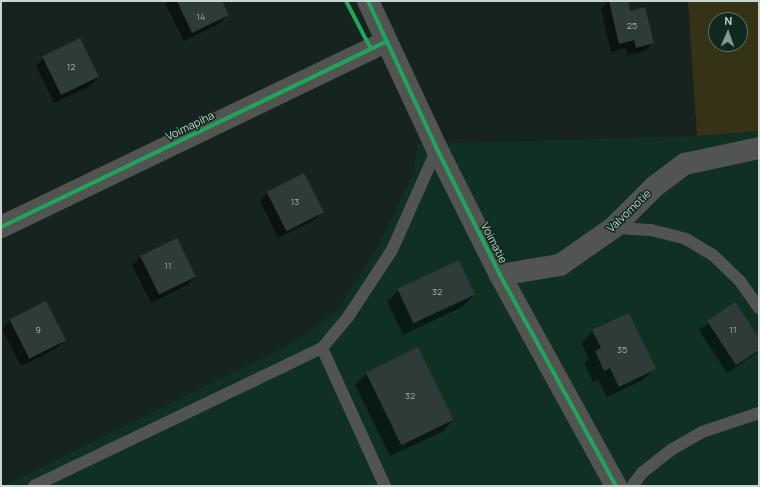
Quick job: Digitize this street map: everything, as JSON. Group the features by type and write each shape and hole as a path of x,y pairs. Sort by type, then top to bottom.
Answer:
{"street":[{"name":"Voimatie","path":"368,1 437,149 500,275 616,486"},
{"name":"Voimapiha","path":"1,227 387,41"},
{"name":"Valvomotie","path":"500,275 560,265 613,228 654,187 684,164 759,148"}],"lane":[{"path":"34,486 322,348 348,317 392,250 437,149"},
{"path":"613,228 651,230 686,240 713,255 740,281 759,308"},
{"path":"322,348 385,486"},
{"path":"632,486 643,472 671,450 702,432 759,413"}],"shaded area":[{"path":"688,1 759,1 759,131 697,136"},
{"path":"759,131 759,486 4,486 289,345 336,311 374,253 412,176 418,144 697,136"}],"building":[{"path":"177,1 222,1 229,15 192,33"},
{"path":"609,1 628,1 630,11 645,7 654,43 636,48 634,40 619,44"},
{"path":"80,38 99,77 61,95 42,56"},
{"path":"304,173 324,212 287,231 267,192"},
{"path":"177,238 196,277 159,295 140,256"},
{"path":"459,260 475,294 413,323 397,289"},
{"path":"46,301 66,340 29,359 9,320"},
{"path":"735,302 759,338 759,350 736,365 707,321"},
{"path":"629,313 656,369 619,387 610,368 604,371 595,351 601,348 592,330"},
{"path":"418,347 454,420 401,445 366,372"}],"cycle path":[{"path":"346,1 371,49"},
{"path":"368,1 437,149 500,275 616,486"},
{"path":"1,227 387,41"}]}
